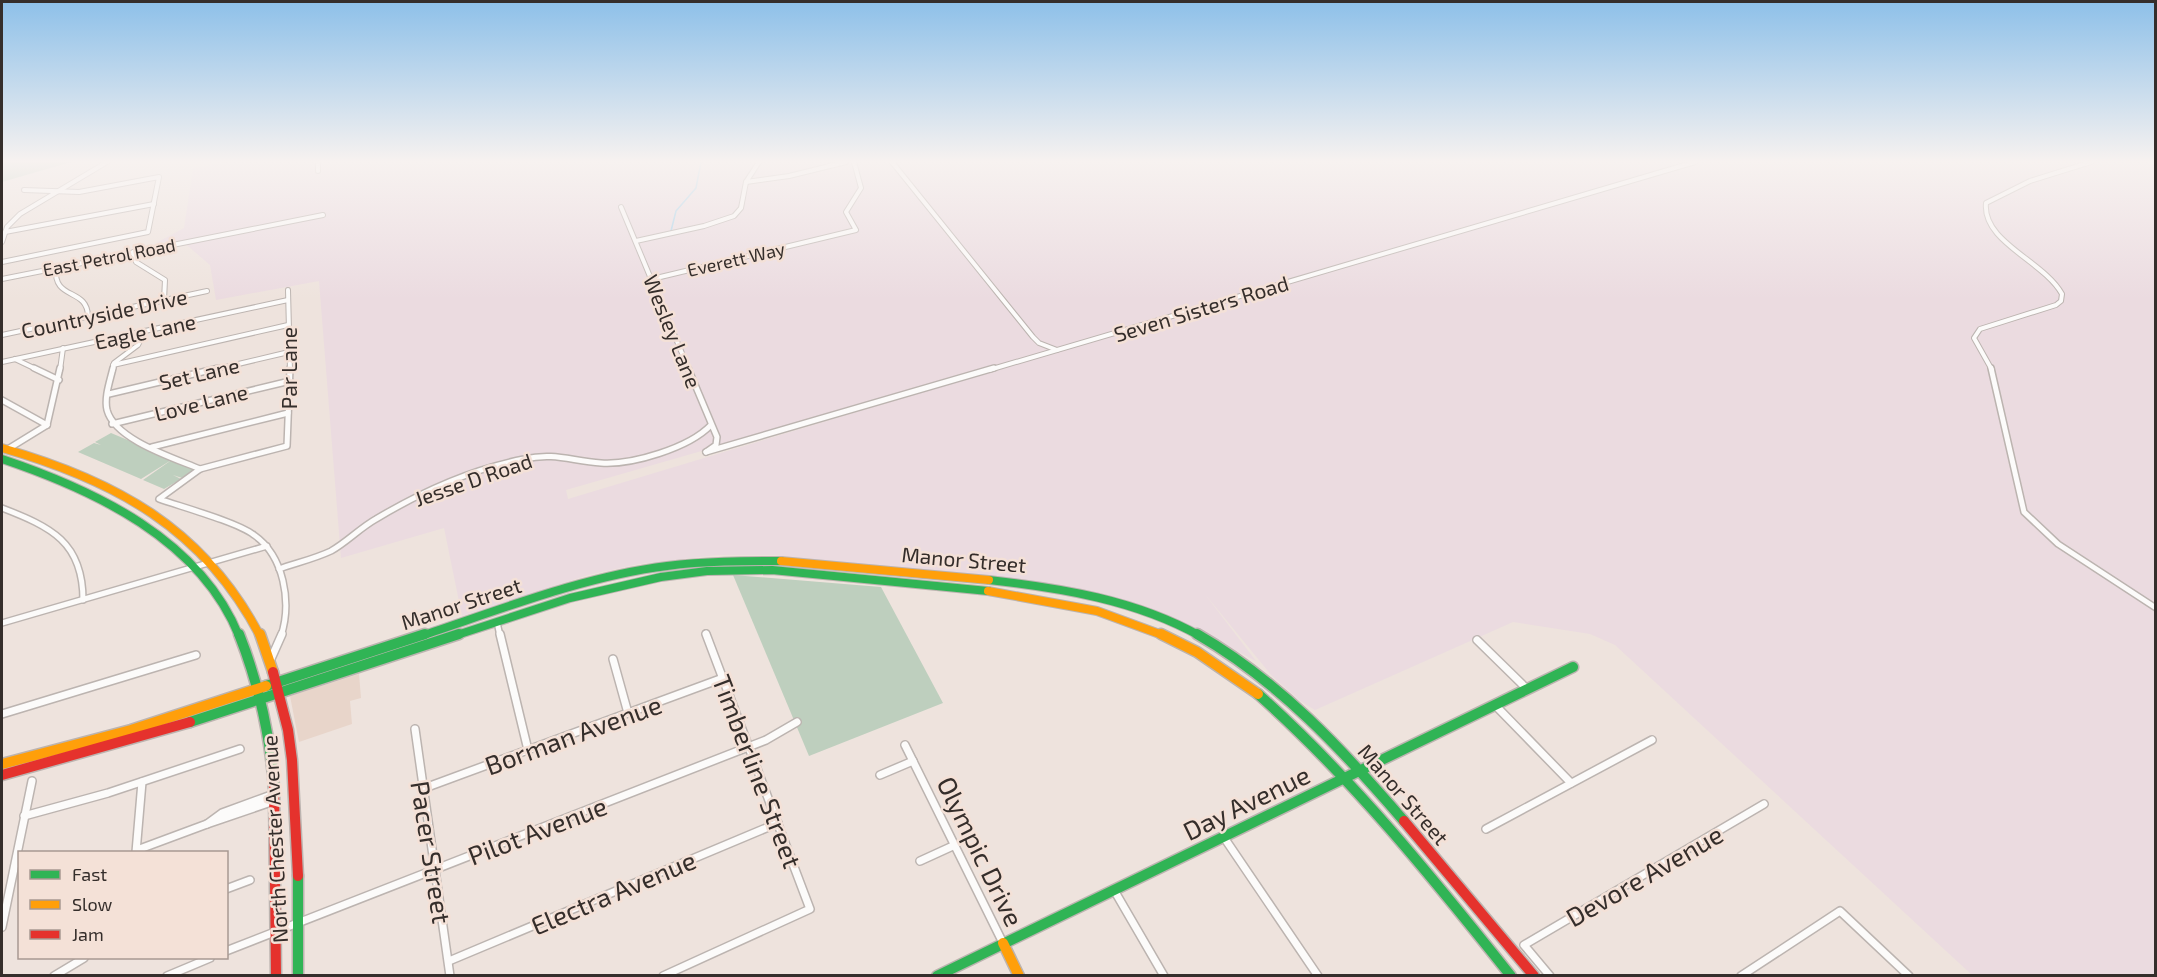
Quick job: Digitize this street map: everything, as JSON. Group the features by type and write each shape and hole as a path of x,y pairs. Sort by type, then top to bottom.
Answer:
{"main road":[{"name":"North Chester Avenue","path":"5,448 45,459 101,480 140,501 180,529 213,563 238,596 270,661 276,694 284,707 292,759 298,975"},
{"name":"North Chester Avenue","path":"2,459 71,481 125,509 164,538 195,568 237,631 253,671 255,688 268,732 274,798 276,975"},
{"path":"17,463 45,459"},
{"name":"Manor Street","path":"2,764 113,735 568,588 631,571 711,561 791,561 1049,586 1150,614 1197,634 1259,675 1361,770 1534,975"},
{"name":"Manor Street","path":"2,775 117,745 497,622 632,581 668,575 736,570 799,573 1041,597 1121,616 1186,644 1253,688 1346,778 1511,975"},
{"name":"Day Avenue","path":"937,975 1573,667"},
{"name":"Olympic Drive","path":"1003,943 1019,975"}],"street":[{"path":"2,242 5,232 15,218 31,208"},
{"path":"5,232 135,208"},
{"path":"2,262 148,232 153,208"},
{"name":"Wesley Lane","path":"621,208 717,439 716,445 706,452"},
{"path":"636,240 704,226 734,216 741,208"},
{"path":"849,208 846,212 856,230"},
{"path":"929,208 1033,338 1039,343 1058,350"},
{"name":"Seven Sisters Road","path":"706,452 1402,250 1537,208"},
{"path":"1984,208 1986,220 1995,234 2049,274 2062,294 2061,301 2056,305 1987,326 1974,338 1993,372 1999,394 2003,430 2024,512 2058,544 2156,608"},
{"name":"East Petrol Road","path":"2,279 323,215"},
{"name":"Everett Way","path":"652,279 856,230"},
{"path":"133,252 136,262 165,280 164,300"},
{"path":"56,268 53,279 56,285 86,303 88,316"},
{"name":"Par Lane","path":"200,469 287,446 290,381 288,290"},
{"name":"Countryside Drive","path":"2,335 207,291"},
{"name":"Eagle Lane","path":"2,362 288,300"},
{"path":"113,365 288,325"},
{"path":"145,331 138,345 113,365 107,408 112,424 150,447 200,469"},
{"path":"2,400 47,424 59,380 63,348"},
{"name":"Set Lane","path":"109,394 289,352"},
{"path":"15,359 59,380"},
{"name":"Love Lane","path":"112,424 290,381"},
{"path":"150,447 288,414"},
{"name":"North Chester Avenue","path":"5,448 47,424"},
{"name":"Jesse D Road","path":"279,569 334,550 371,521 409,500 450,483 527,458 548,454 563,453 591,462 611,463 697,439 711,425"},
{"path":"200,469 159,499 247,531 267,546 279,569 283,591 284,631 279,650 270,661"},
{"path":"2,508 54,532 70,546 81,565 83,600"},
{"path":"2,623 267,546"},
{"path":"497,622 528,750"},
{"name":"Timberline Street","path":"663,975 810,909 706,633"},
{"path":"1477,640 1527,689"},
{"path":"2,714 196,655"},
{"path":"613,659 628,713"},
{"name":"Borman Avenue","path":"422,789 723,678"},
{"path":"1495,705 1571,783"},
{"name":"Pilot Avenue","path":"228,950 749,747 797,722"},
{"name":"Pacer Street","path":"415,729 422,789 437,869 450,975"},
{"path":"1486,829 1652,740"},
{"name":"Olympic Drive","path":"905,745 1003,943"},
{"path":"24,816 142,782 240,748"},
{"path":"880,774 913,761"},
{"path":"2,927 32,781"},
{"path":"142,782 137,851 207,824 222,813 274,798"},
{"name":"Devore Avenue","path":"1524,945 1764,804"},
{"name":"Electra Avenue","path":"449,961 778,823"},
{"path":"1223,836 1318,975"},
{"path":"920,861 955,845"},
{"path":"228,888 250,880"},
{"path":"1114,890 1164,975"},
{"path":"1741,975 1840,911 1909,975"},
{"path":"1524,945 1550,975"},
{"path":"54,975 81,959"},
{"path":"167,975 205,959"}],"shaded area":[{"path":"187,208 2155,208 2155,975 1972,975 1615,645 1590,634 1513,622 1315,710 1300,701 1272,676 1204,593 1256,661 1163,613 1049,584 908,577 775,555 717,555 639,564 588,575 462,616 444,528 341,558 319,281 216,300 210,265 182,241 156,243 184,228","holes":["1014,361 1016,364 568,499 566,490"]},
{"path":"359,674 361,698 350,701 352,724 299,742 290,696"}],"green space":[{"path":"111,433 197,469 182,478 173,475 181,479 164,489 143,480 173,459 141,479 78,452 94,443 101,445 95,442"},
{"path":"733,575 881,587 943,703 809,756"}],"waterway":[{"path":"671,231 679,208"}],"traffic: fast":[{"path":"2,459 83,489 120,509 155,533 187,561 214,592 236,629 253,670 268,741 274,787"},
{"path":"266,686 568,588 664,566 711,561 781,561"},
{"path":"190,722 570,598 661,577 707,571 772,570 988,591"},
{"path":"989,580 1030,585 1110,601 1150,613 1186,628 1222,648 1289,700 1321,730 1404,821"},
{"path":"937,976 1573,667"},
{"path":"1258,694 1326,758 1359,793 1422,865 1511,976"},
{"path":"298,876 298,976"}],"traffic: slow":[{"path":"2,448 38,458 105,485 137,502 167,522 194,545 219,572 241,602 265,645 273,672"},
{"path":"781,561 989,580"},
{"path":"988,591 1061,603 1131,622 1197,652 1228,671 1258,694"},
{"path":"2,764 131,730 266,686"},
{"path":"1003,943 1019,976"}],"traffic: jam":[{"path":"273,672 288,730 292,760 298,876"},
{"path":"2,775 190,722"},
{"path":"274,787 276,976"},
{"path":"1404,821 1534,976"}]}
